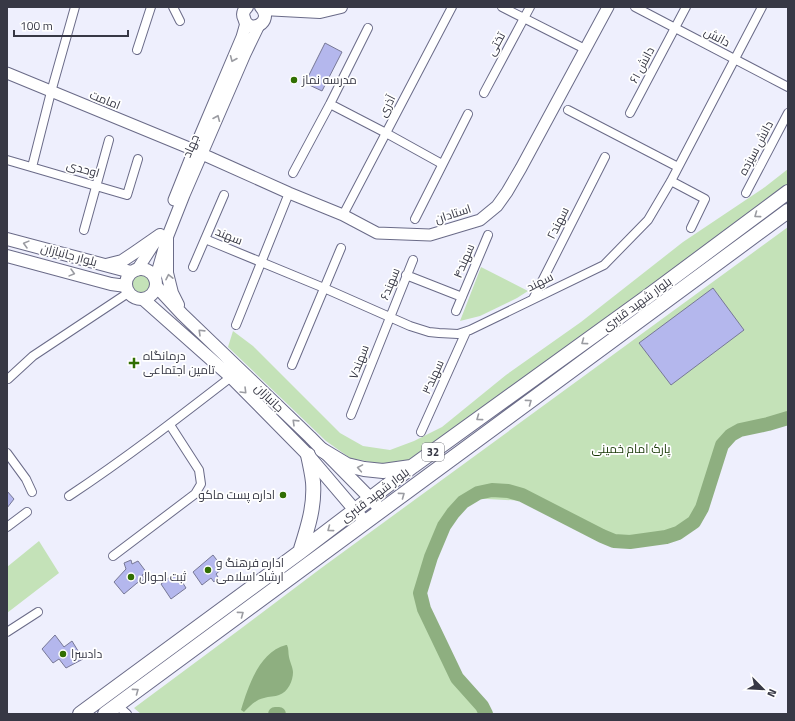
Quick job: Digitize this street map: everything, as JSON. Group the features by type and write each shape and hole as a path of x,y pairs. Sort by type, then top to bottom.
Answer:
{"highway":[{"name":"بلوار شهید قنبری","path":"80,714 300,552 413,466 788,192"},
{"name":"بلوار شهید قنبری","path":"105,714 122,709 381,510 788,212"},
{"path":"646,297 656,309"},
{"path":"300,552 309,525 313,483 303,450"},
{"path":"322,450 346,465 364,469 383,470 413,466"}],"main road":[{"path":"248,7 243,16 246,23 256,27 264,20 265,16 262,8 320,12 341,7"},
{"path":"106,265 122,261 163,237 167,273 172,293 182,314"},
{"name":"بلوار جانبازان","path":"7,239 134,271"},
{"name":"بلوار جانبازان","path":"7,256 111,284 127,290"},
{"path":"144,270 151,273 155,283 155,290 150,296 137,299 132,297 127,290 126,281 128,276 134,271 144,270"},
{"name":"جانبازان","path":"155,283 182,314 310,437 381,510"},
{"name":"جانبازان","path":"142,299 231,377 303,450 366,522"},
{"path":"303,450 310,437"}],"street":[{"path":"32,167 75,7"},
{"path":"137,50 151,7"},
{"path":"173,7 180,21"},
{"name":"آذری","path":"342,215 452,7"},
{"path":"502,7 585,49"},
{"name":"تختی","path":"484,93 530,7"},
{"name":"استادان","path":"198,152 342,215 377,233 430,235 480,220 497,206 507,192 538,138 608,7"},
{"name":"دانش","path":"635,7 788,87"},
{"name":"دانش ۶۱","path":"630,113 686,7"},
{"name":"سهند","path":"205,239 324,288 410,326 429,332 458,334 466,332 604,265 648,220 671,181 762,7"},
{"name":"جهاد","path":"155,283 163,237 198,152 246,23"},
{"name":"جهاد","path":"198,152 259,25"},
{"path":"293,173 368,28"},
{"name":"امامت","path":"7,73 198,152"},
{"path":"330,104 442,164"},
{"path":"568,110 678,167"},
{"name":"دانش سیزده","path":"746,193 788,113"},
{"path":"415,219 468,114"},
{"path":"84,230 109,140"},
{"name":"سهند۲","path":"533,299 605,157"},
{"name":"اوحدی","path":"7,160 127,195 138,159"},
{"path":"671,181 705,199 691,228"},
{"path":"236,325 289,193"},
{"path":"193,267 224,195"},
{"name":"سهند۴","path":"456,311 488,235"},
{"name":"جهاد","path":"134,271 163,237"},
{"path":"292,365 341,248"},
{"name":"سهند۶","path":"390,317 413,260"},
{"path":"406,275 462,297"},
{"path":"8,379 33,356 127,290"},
{"name":"سهند۷","path":"351,415 390,317"},
{"name":"سهند۳","path":"421,432 466,332"},
{"path":"69,496 170,425 231,377"},
{"path":"113,556 195,494 201,484 199,470 170,425"},
{"path":"7,453 26,479 32,492"},
{"path":"7,527 27,512"},
{"path":"7,632 38,612"}],"green space":[{"path":"788,169 788,185 418,457 406,462 381,464 350,458 326,441 228,347 233,331 253,346 340,433 363,446 390,450 414,441 442,427 506,375 581,322 683,242 765,187"},
{"name":"پارک امام خمینی","path":"788,227 788,417 772,425 730,434 690,527 657,534 616,537 559,510 527,501 468,498 431,550 420,580 439,638 460,677 483,714 141,714 134,708 320,569"},
{"path":"481,267 528,291 480,316 460,321"},
{"path":"137,275 145,275 150,280 148,291 145,293 137,293 132,288 132,280"},
{"path":"39,541 59,573 7,613 7,567"}],"shaded area":[{"path":"286,645 288,646 289,657 293,670 292,679 289,686 282,694 258,700 244,712 241,710 247,691 256,672 269,655"}],"building":[{"path":"325,43 342,52 322,91 305,83"},
{"path":"713,288 744,330 671,385 639,343"},
{"path":"7,491 14,499 7,508"},
{"name":"اداره فرهنگ و ارشاد اسلامی","path":"213,555 223,568 216,574 218,577 214,582 211,578 202,585 193,572"},
{"name":"ثبت احوال","path":"131,560 132,564 138,561 147,573 142,575 145,579 137,583 124,594 114,582 126,569 124,563"},
{"path":"175,575 181,580 186,588 171,599 161,584"},
{"name":"دادسرا","path":"55,635 64,647 72,641 83,659 66,668 59,659 53,663 42,649"}],"waterway":[{"path":"486,714 482,706 457,678 424,609 420,593 431,557 444,526 463,502 478,493 492,490 508,491 522,495 614,541 630,542 666,537 678,533 694,522 702,508 722,445 731,435 740,430 788,418"}],"place":[{"name":"مدرسه نماز","path":"294,80"},
{"name":"درمانگاه تامین اجتماعی","path":"134,363"},
{"name":"اداره پست ماکو","path":"283,495"},
{"name":"اداره فرهنگ و ارشاد اسلامی","path":"208,570"},
{"name":"ثبت احوال","path":"131,577"},
{"name":"دادسرا","path":"63,654"}]}
